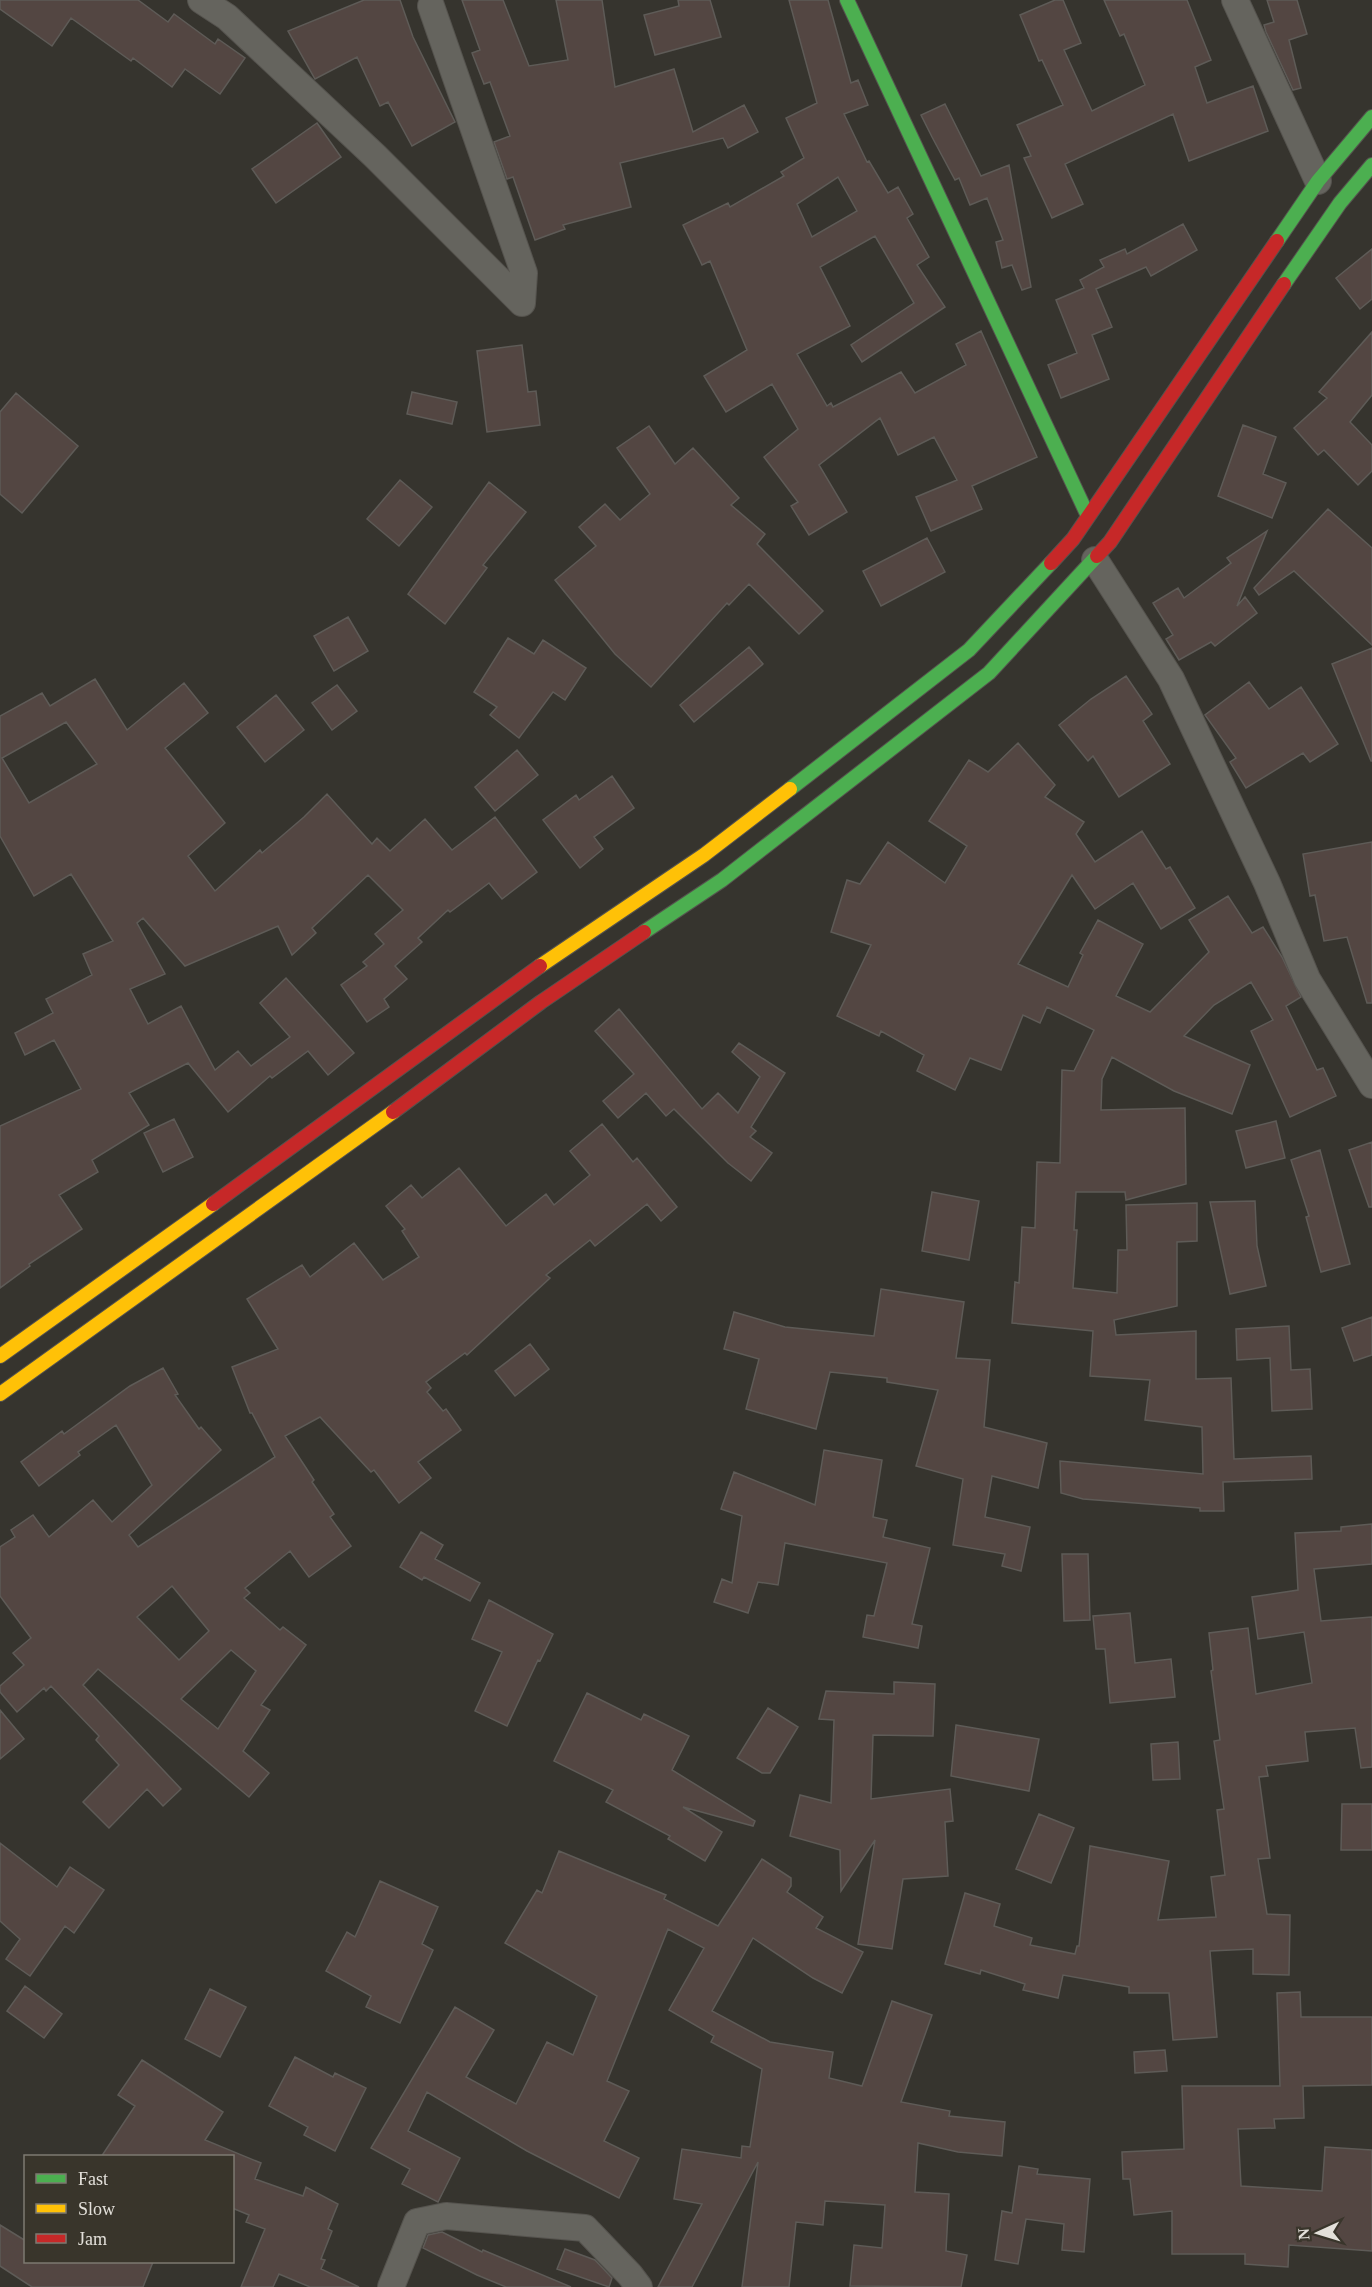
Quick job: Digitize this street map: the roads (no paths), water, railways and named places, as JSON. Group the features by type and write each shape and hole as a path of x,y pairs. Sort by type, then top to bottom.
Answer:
{"main road":[{"path":"847,0 1088,516"},
{"path":"0,1356 355,1102 524,977 704,855 969,650 1073,539 1318,181 1372,117"},
{"path":"0,1394 373,1127 541,1002 722,880 989,673 1095,560 1340,203 1372,165"}],"street":[{"path":"201,0 227,17 375,156 522,303 524,273 431,6"},
{"path":"1235,0 1318,181"},
{"path":"1095,560 1171,679 1267,883 1307,979 1372,1085"},
{"path":"392,2287 417,2222 446,2216 585,2228 639,2287"}]}
